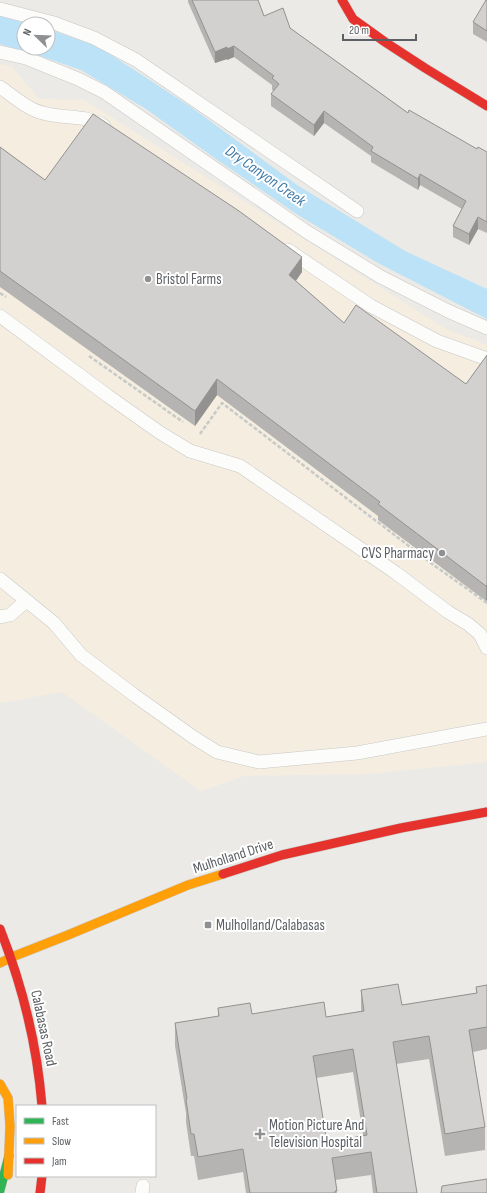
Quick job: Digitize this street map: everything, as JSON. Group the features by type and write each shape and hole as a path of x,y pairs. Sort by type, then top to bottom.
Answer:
{"main road":[{"path":"342,0 353,19 425,68 487,106"},
{"name":"Mulholland Drive","path":"0,963 188,885 282,855 408,827 487,812"},
{"name":"Calabasas Road","path":"0,929 12,957 30,1022 40,1080 42,1105"},
{"path":"0,1084 8,1098 10,1126 7,1193"},
{"path":"0,1190 9,1156"},
{"path":"40,1193 42,1177"}],"lane":[{"path":"0,9 54,23 94,38 136,60 357,211"},
{"path":"0,52 33,60 78,78 104,92 306,232 381,277 448,311 487,328"},
{"path":"0,87 31,108 44,113 89,119 113,132"},
{"path":"278,244 370,306 437,341 487,359"},
{"path":"0,316 108,396 190,451 240,466 396,573 448,612 468,624 480,634 487,648"},
{"path":"0,579 54,623 81,655 193,737 217,752 259,762 357,753 487,729"},
{"path":"0,617 10,615 26,601"}],"path":[{"path":"0,293 6,297"},
{"path":"84,352 187,425"},
{"path":"200,434 222,403 410,547 487,603"}],"shaded area":[{"path":"0,64 11,66 39,99 84,100 446,329 487,345 487,762 367,774 244,776 201,791 62,692 0,703"}],"water":[{"path":"0,16 16,20 16,49 0,44"},
{"name":"Dry Canyon Creek","path":"56,32 99,47 191,107 297,185 405,251 487,289 487,319 378,263 298,215 146,109 81,70 40,56 56,56"}],"building":[{"path":"192,0 258,0 264,16 283,8 290,28 408,113 409,110 477,149 478,147 487,152 487,222 478,217 469,234 453,226 466,201 420,174 418,179 371,151 373,147 324,111 314,125 271,94 279,84 272,78 274,76 234,46 215,52"},
{"path":"487,0 487,31 473,22"},
{"path":"93,114 239,211 302,257 289,275 344,323 356,305 466,384 487,355 486,586 378,504 380,502 217,379 195,411 0,271 0,147 45,180"},
{"path":"398,984 402,1005 477,993 476,987 487,985 487,1027 469,1030 485,1127 445,1134 429,1036 393,1042 417,1193 377,1193 371,1152 332,1158 337,1191 335,1191 335,1193 250,1193 243,1149 198,1157 194,1134 191,1134 175,1023 219,1016 218,1008 250,1003 252,1014 324,1002 326,1017 364,1011 361,990","holes":["353,1049 367,1135 327,1143 313,1056"]},
{"path":"487,1179 487,1193 441,1193 442,1186"}],"traffic: fast":[{"path":"0,1190 9,1156"}],"traffic: slow":[{"path":"0,963 188,885 223,874"},
{"path":"0,1084 8,1098 10,1126 8,1175"}],"traffic: jam":[{"path":"342,0 353,19 425,68 487,106"},
{"path":"223,874 282,855 401,828 487,812"},
{"path":"0,929 16,972 28,1016 37,1060 42,1105"},
{"path":"40,1193 42,1177"}],"place":[{"name":"Bristol Farms","path":"148,279"},
{"name":"CVS Pharmacy","path":"442,553"},
{"name":"Mulholland/Calabasas","path":"208,925"},
{"name":"Motion Picture And Television Hospital","path":"260,1134"}]}
